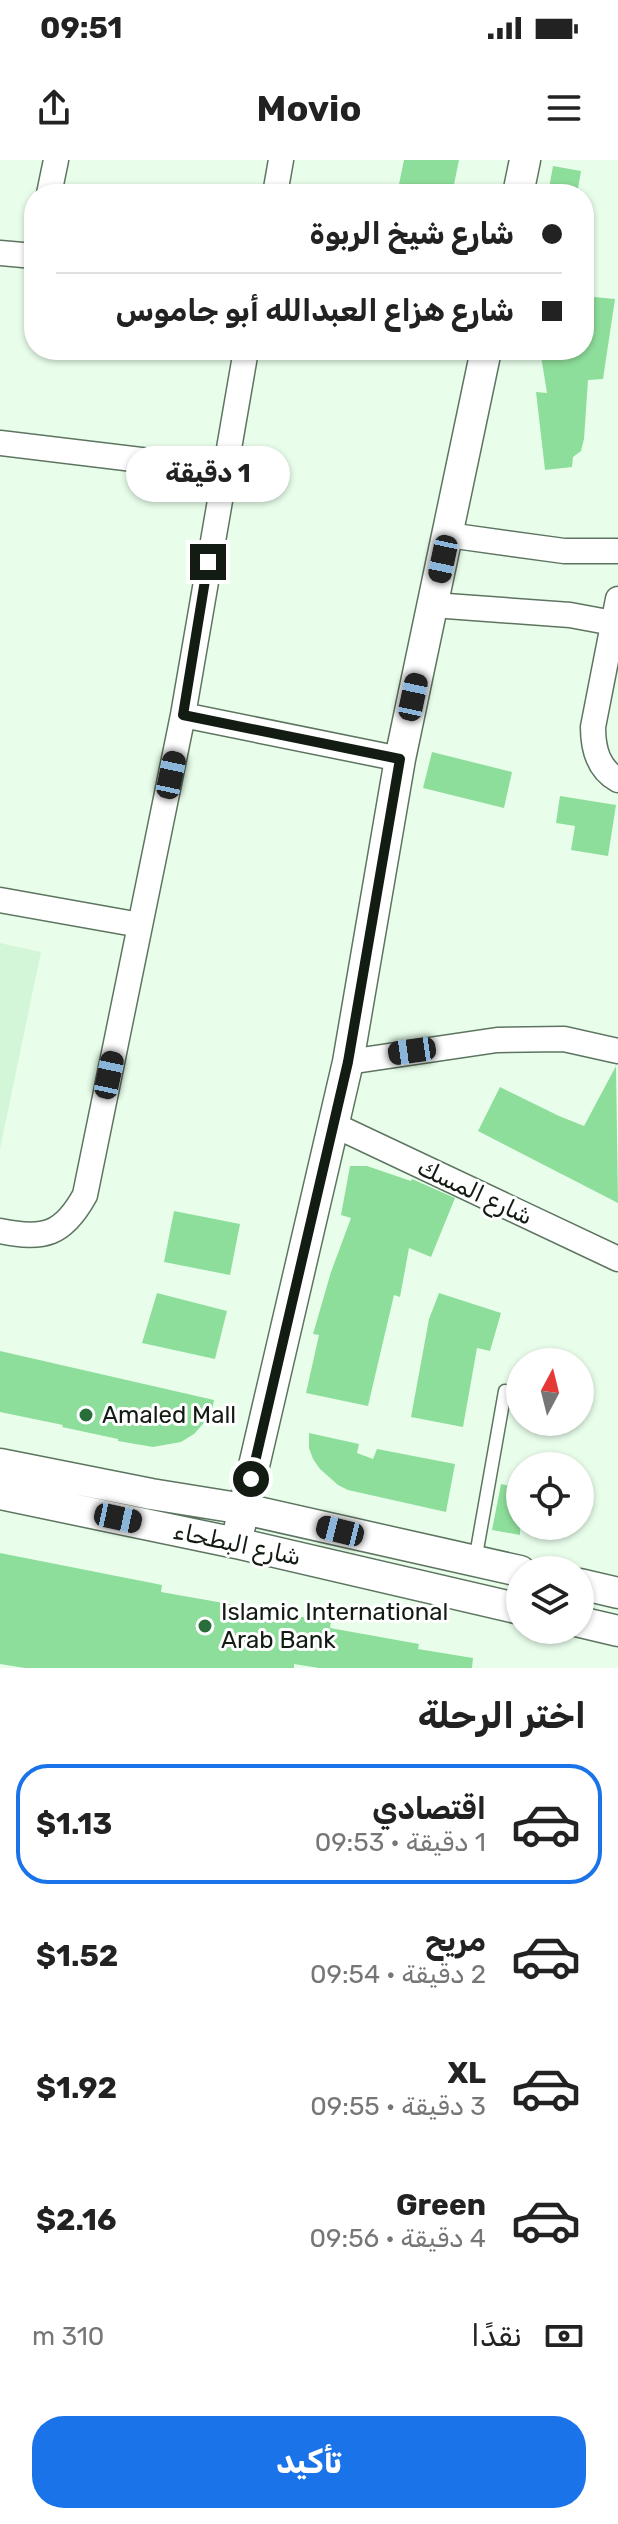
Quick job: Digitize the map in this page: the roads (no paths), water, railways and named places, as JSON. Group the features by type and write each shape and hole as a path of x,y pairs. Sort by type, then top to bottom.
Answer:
{"street":[{"path":"51,184 56,160"},
{"path":"277,184 281,160"},
{"path":"520,184 525,160"},
{"path":"0,253 24,255"},
{"path":"0,1231 40,1235 61,1227 74,1215 85,1195 183,715 244,360"},
{"path":"236,1543 348,1062 400,759 484,360"},
{"path":"0,443 224,470"},
{"path":"448,535 564,551 618,551"},
{"path":"618,599 593,727 598,760 618,780"},
{"path":"433,605 570,615 613,623"},
{"path":"183,715 400,759"},
{"path":"0,900 140,925"},
{"path":"348,1062 497,1040 564,1039 618,1051"},
{"name":"شارع المسك","path":"332,1124 618,1259"},
{"name":"شارع البطحاء","path":"0,1464 244,1509 506,1568"},
{"name":"شارع البطحاء","path":"0,1494 236,1543 506,1606"},
{"path":"594,1587 618,1593"},
{"path":"594,1625 618,1631"}],"lane":[{"path":"475,1561 505,1391"}],"place":[{"name":"Amaled Mall","path":"86,1415"},
{"name":"Islamic International Arab Bank","path":"205,1626"}]}
